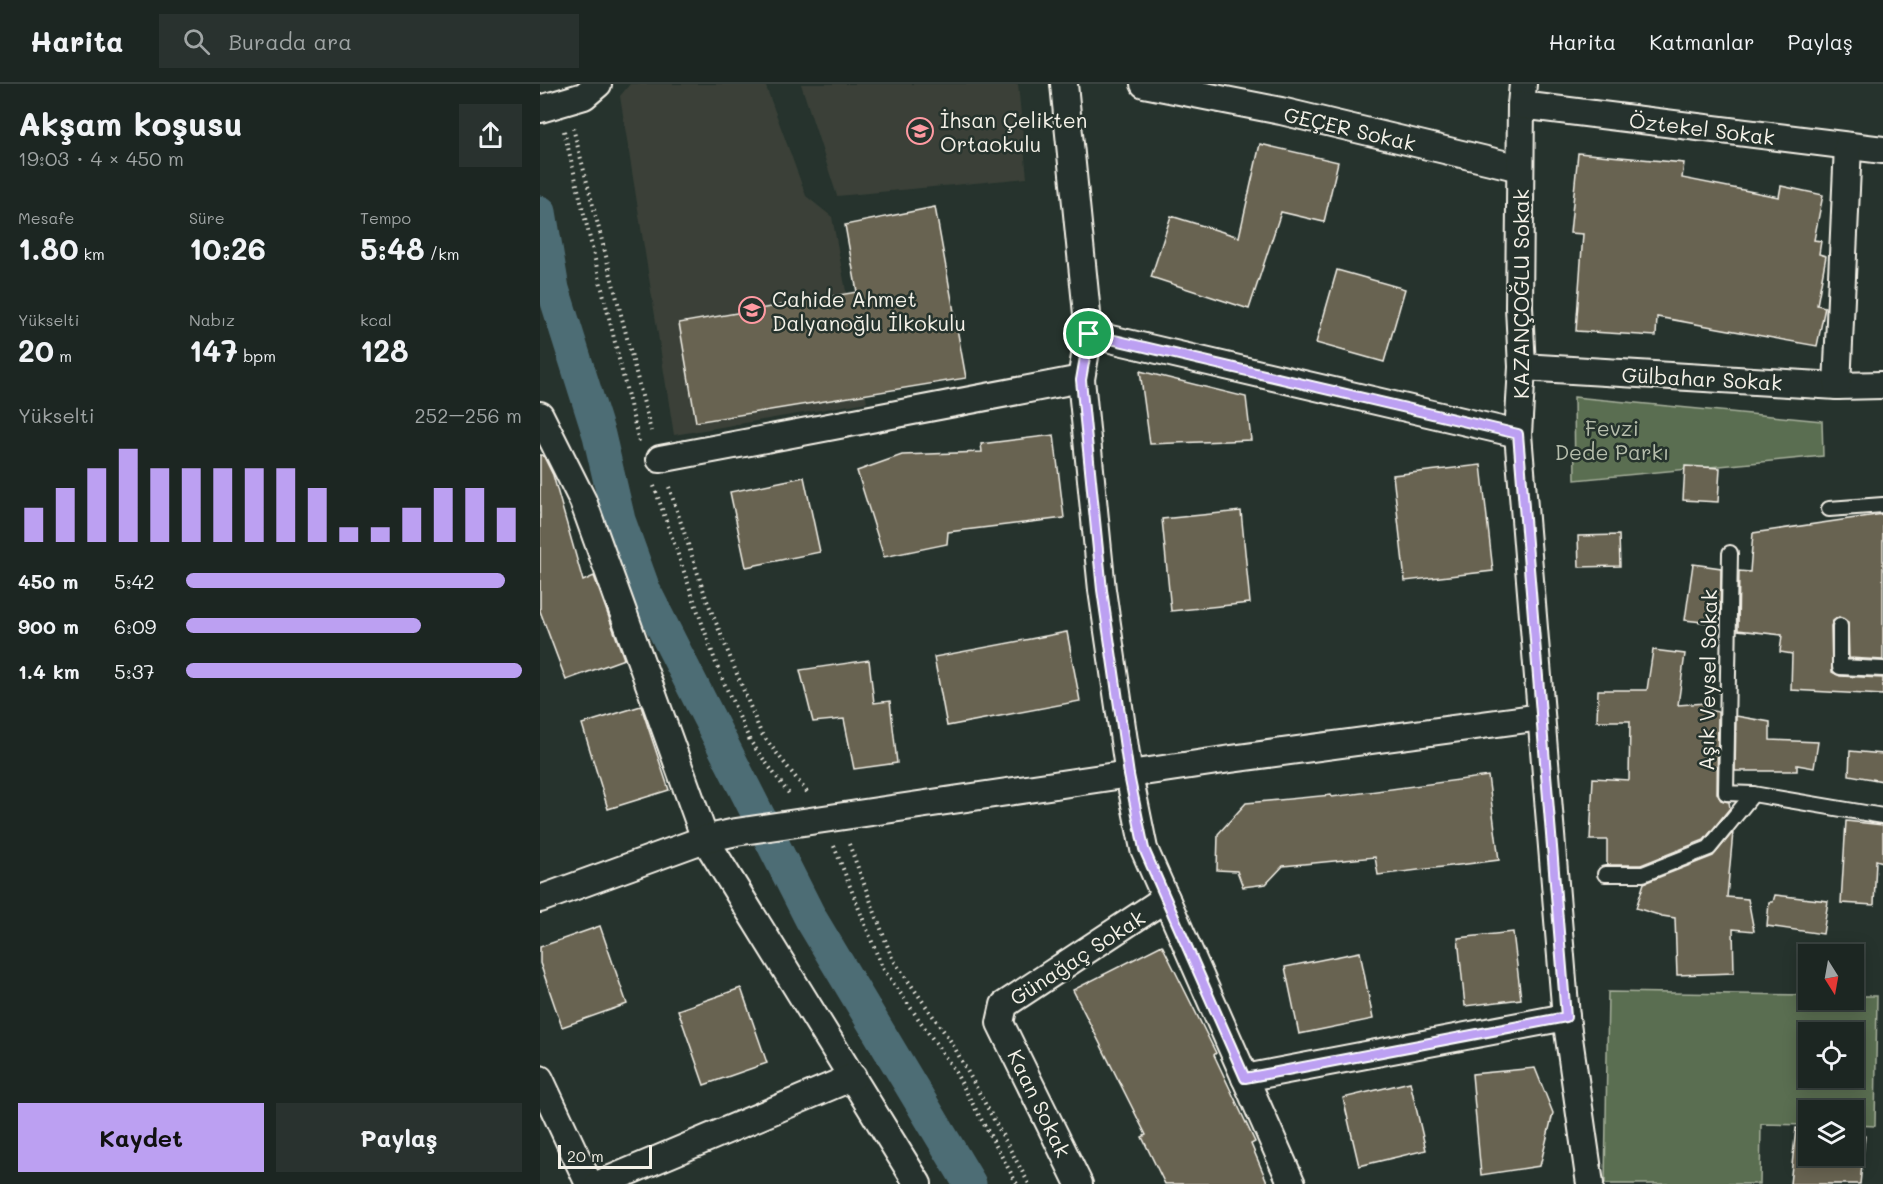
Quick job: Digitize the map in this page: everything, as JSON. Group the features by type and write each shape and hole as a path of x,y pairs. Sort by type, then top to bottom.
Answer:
{"street":[{"path":"550,106 584,96 598,84"},
{"path":"1064,84 1089,334 1081,380 1102,590 1129,775 1144,849 1292,1184"},
{"name":"GEÇER Sokak","path":"1144,84 1281,111 1520,168"},
{"name":"KAZANÇOĞLU Sokak","path":"1522,94 1520,168 1522,368 1518,434 1566,1017 1590,1184"},
{"name":"Öztekel Sokak","path":"1522,94 1883,150"},
{"path":"1837,386 1848,146"},
{"path":"1089,334 1518,434"},
{"name":"Gülbahar Sokak","path":"1522,368 1837,386 1883,385"},
{"path":"650,460 1081,380"},
{"path":"540,415 583,501 705,839 918,1184"},
{"path":"540,898 705,839 736,832 1541,717"},
{"name":"Günağaç Sokak","path":"1000,1023 1004,1005 1166,898"},
{"path":"1245,1078 1566,1017"},
{"name":"Kaan Sokak","path":"1000,1023 1079,1184"},
{"path":"600,1184 853,1077"},
{"path":"540,1079 589,1184"}],"lane":[{"path":"1829,508 1883,504"},
{"name":"Aşık Veysel Sokak","path":"1730,553 1726,792 1753,794 1883,816"},
{"path":"1840,626 1840,667 1883,669"},
{"path":"1605,874 1643,874 1709,848 1753,794"}],"path":[{"path":"550,106 650,460 718,669 750,741 792,798 834,845 882,967 953,1068 1017,1184"},
{"path":"814,820 848,840 892,958 952,1043 1029,1184"}],"shaded area":[{"name":"Cahide Ahmet Dalyanoğlu İlkokulu","path":"630,84 765,84 806,196 832,217 867,402 674,435 620,96"},
{"name":"İhsan Çelikten Ortaokulu","path":"801,84 1018,84 1027,178 837,196"}],"green space":[{"name":"Fevzi Dede Parkı","path":"1574,397 1822,421 1823,456 1575,480"},
{"path":"1608,992 1798,995 1798,1010 1864,1010 1864,996 1877,996 1875,1126 1864,1125 1864,1100 1798,1100 1798,1125 1761,1124 1760,1184 1605,1184"}],"building":[{"path":"1260,144 1338,162 1324,222 1281,212 1249,309 1151,277 1171,216 1239,237"},
{"path":"1578,153 1684,163 1682,178 1779,197 1781,186 1823,195 1814,240 1821,241 1819,254 1826,256 1817,305 1825,307 1817,346 1657,317 1656,336 1576,331 1583,234 1570,233"},
{"path":"935,207 966,378 696,422 679,323 857,292 845,225"},
{"path":"1337,270 1405,289 1384,362 1316,343"},
{"path":"1140,371 1246,397 1251,440 1150,444"},
{"path":"1054,435 1064,518 948,532 947,544 884,557 857,471 902,455 982,452 981,444"},
{"path":"540,455 543,455 553,475 583,581 594,576 624,659 566,680 540,611"},
{"path":"1481,465 1493,571 1405,581 1393,475"},
{"path":"1685,466 1720,468 1718,502 1683,500"},
{"path":"804,477 820,552 746,567 730,492"},
{"path":"1241,511 1250,603 1171,611 1162,519"},
{"path":"1883,514 1883,660 1849,658 1848,622 1839,617 1833,621 1831,626 1832,672 1840,676 1883,678 1883,695 1791,690 1792,654 1780,652 1782,635 1738,630 1739,571 1750,572 1753,533"},
{"path":"1619,535 1620,566 1579,567 1578,536"},
{"path":"1693,564 1721,568 1720,624 1685,620"},
{"path":"1067,632 1080,701 947,726 934,657"},
{"path":"1653,650 1685,654 1678,705 1705,703 1704,709 1718,712 1717,793 1721,800 1729,802 1730,808 1704,840 1641,865 1607,865 1607,840 1590,840 1593,778 1629,780 1630,721 1597,721 1598,690 1647,690"},
{"path":"869,660 874,703 890,701 897,763 854,769 844,719 813,722 800,670"},
{"path":"641,706 669,790 608,809 582,724"},
{"path":"1736,716 1770,722 1770,740 1818,742 1814,768 1797,765 1797,771 1735,771"},
{"path":"1850,751 1883,754 1883,781 1849,775"},
{"path":"1488,776 1499,860 1378,875 1375,857 1283,866 1266,884 1243,887 1237,871 1217,870 1218,834 1246,803 1331,795 1332,797"},
{"path":"1846,821 1883,825 1883,862 1876,860 1874,905 1841,903"},
{"path":"1733,832 1727,897 1748,899 1754,931 1733,929 1734,973 1677,975 1675,918 1636,908 1644,883 1713,856"},
{"path":"1775,895 1828,901 1823,934 1767,926 1769,902 1773,902"},
{"path":"600,926 627,1004 562,1027 540,963 540,947"},
{"path":"1513,932 1521,999 1465,1006 1458,938"},
{"path":"1162,945 1216,1053 1214,1055 1255,1142 1251,1144 1268,1184 1165,1184 1142,1137 1146,1135 1073,990"},
{"path":"1360,952 1373,1019 1299,1034 1285,967"},
{"path":"741,988 767,1063 704,1085 678,1010"},
{"path":"1535,1068 1553,1113 1540,1166 1481,1175 1472,1074"},
{"path":"1410,1082 1426,1150 1359,1166 1343,1098"},
{"path":"1796,1128 1798,1128 1798,1166 1862,1166 1860,1184 1790,1184"}],"waterway":[{"path":"540,212 553,289 599,435 619,520 645,592 811,919 970,1184"}],"place":[{"name":"İhsan Çelikten Ortaokulu","path":"920,131"},
{"name":"Cahide Ahmet Dalyanoğlu İlkokulu","path":"752,310"}],"route":[{"path":"1089,334 1518,434 1533,639 1566,1017 1245,1078 1144,849 1129,775 1102,590 1081,380 1089,334"}]}
